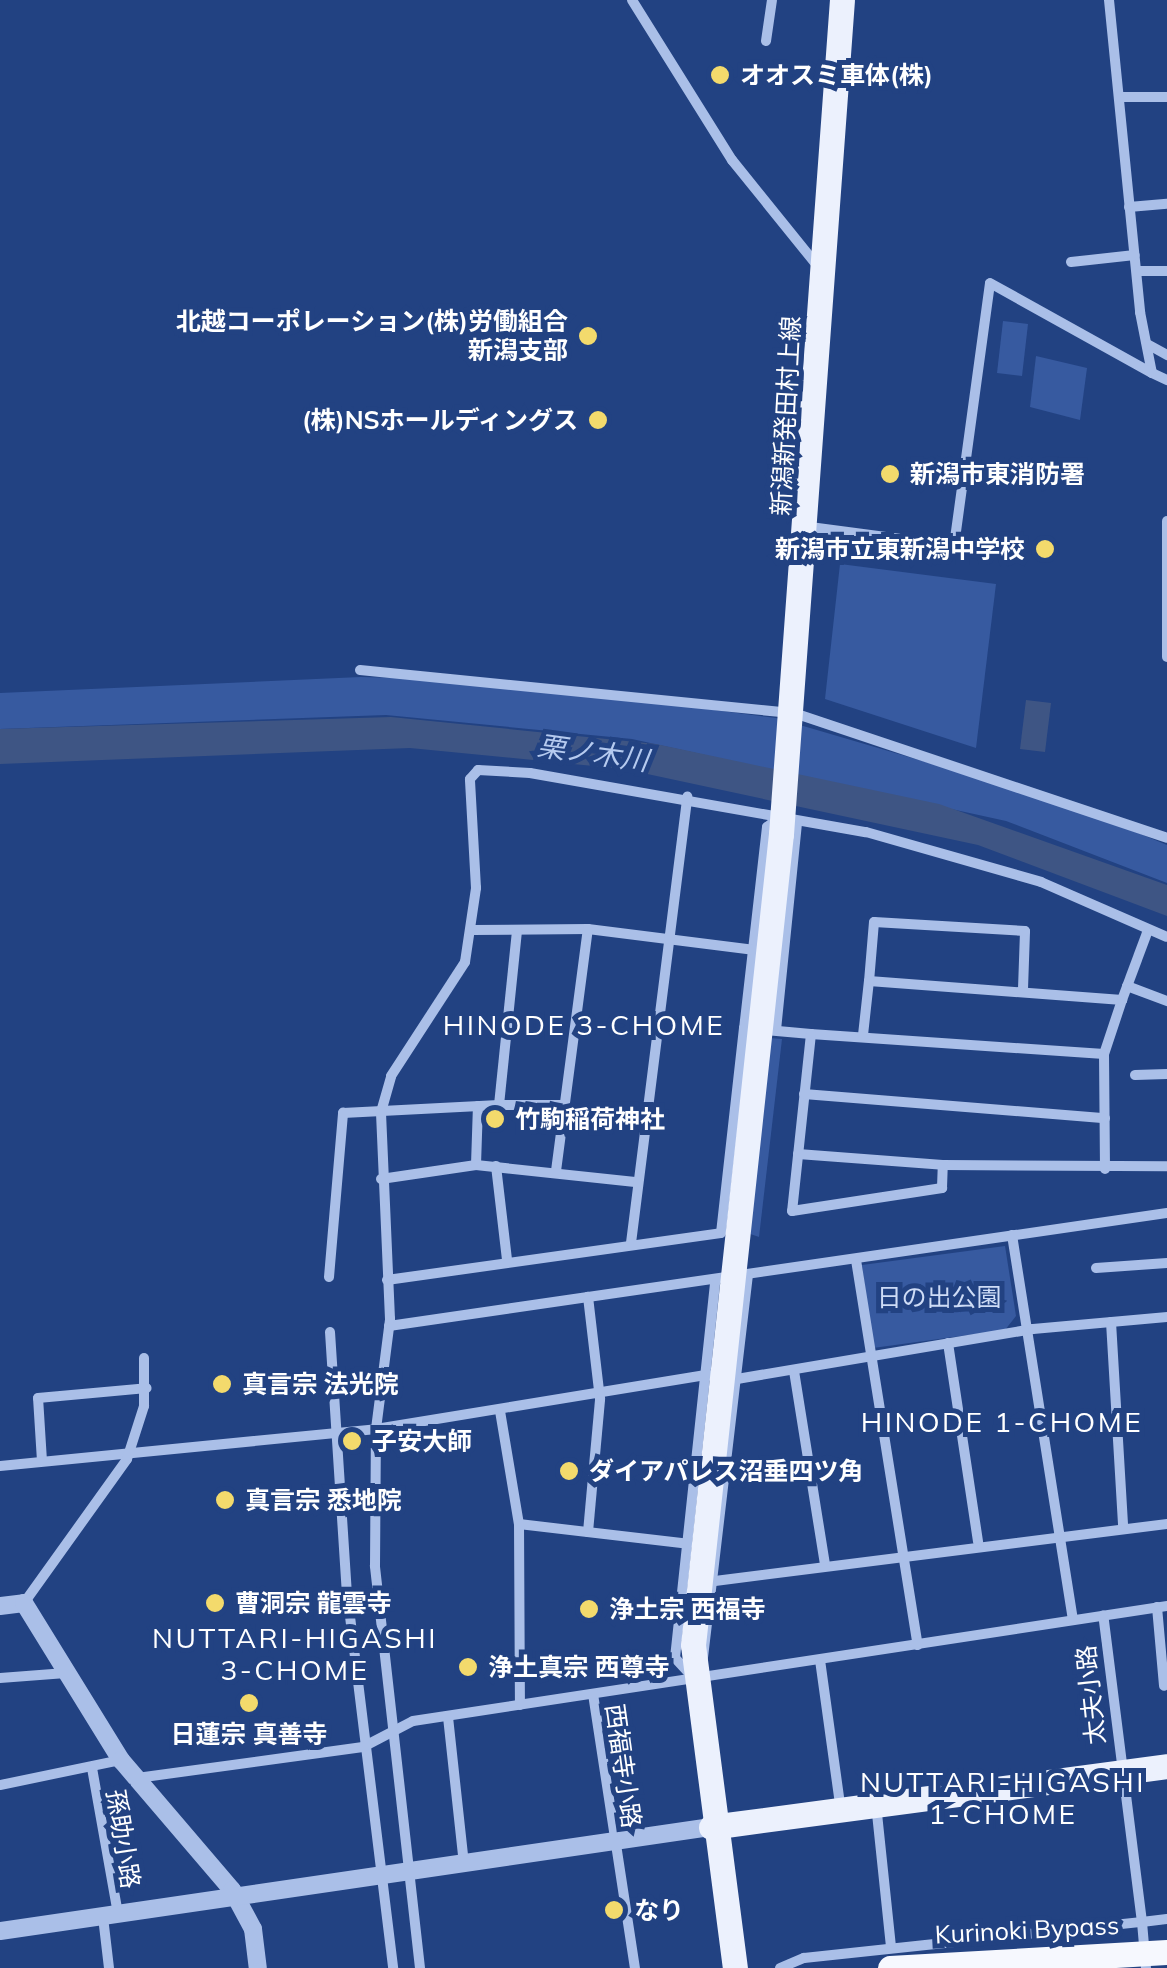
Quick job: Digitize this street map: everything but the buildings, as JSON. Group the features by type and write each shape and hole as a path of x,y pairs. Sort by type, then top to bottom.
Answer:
{"highway":[{"name":"Kurinoki Bypass","path":"891,1958 1153,1958"}],"main road":[{"name":"新潟新発田村上線","path":"735,1968 711,1827 693,1644 784,823 810,527 842,0"},
{"path":"711,1827 875,1799 1167,1766"}],"street":[{"path":"632,0 732,160 823,272"},
{"path":"766,41 772,0"},
{"path":"1110,0 1136,271 1152,373"},
{"path":"1119,97 1167,97"},
{"path":"1129,207 1167,204"},
{"path":"1072,262 1135,255"},
{"path":"1136,271 1167,272"},
{"path":"810,527 954,546 990,283 1167,380"},
{"path":"1149,345 1167,355"},
{"path":"1167,521 1167,658"},
{"path":"360,670 793,720 1167,838"},
{"path":"420,1968 375,1566 376,1429 389,1326 380,1112 391,1076 465,962 473,930 470,779 478,770 751,806 784,823 949,852 1167,937"},
{"path":"631,1243 634,1182 663,940 687,797"},
{"path":"387,1280 507,1260 720,1234 767,826 784,823"},
{"path":"776,1030 784,823"},
{"path":"864,1035 874,922 1025,931 1023,989"},
{"path":"473,930 588,929 755,950"},
{"path":"556,1172 588,929"},
{"path":"499,1105 517,930"},
{"path":"1105,1170 1104,1054 1148,930"},
{"path":"869,980 1023,989 1122,1000"},
{"path":"1127,986 1167,1001"},
{"path":"744,1028 1104,1054"},
{"path":"810,1034 792,1212 942,1188 943,1165"},
{"path":"1136,1074 1167,1074"},
{"path":"804,1094 1105,1118"},
{"path":"330,1277 343,1113 565,1105"},
{"path":"476,1164 478,1106"},
{"path":"798,1154 943,1165 1105,1170 1167,1166"},
{"path":"381,1179 476,1164 634,1182"},
{"path":"496,1166 507,1260"},
{"path":"389,1326 748,1277 1167,1212"},
{"path":"1012,1235 1032,1329 1073,1620"},
{"path":"856,1260 918,1645"},
{"path":"1096,1268 1167,1263"},
{"path":"695,1678 709,1654 748,1277"},
{"path":"695,1678 676,1658 715,1281"},
{"path":"588,1297 600,1399 588,1532"},
{"path":"0,1466 126,1459 338,1434 600,1399 706,1374 737,1379 1032,1329 1167,1316"},
{"path":"1111,1322 1123,1527"},
{"path":"330,1332 363,1748 393,1968"},
{"path":"948,1344 978,1542"},
{"path":"0,1606 24,1603 126,1459 146,1388 144,1358"},
{"path":"794,1371 825,1564"},
{"path":"42,1461 38,1398 146,1388"},
{"path":"500,1411 519,1524 520,1705"},
{"path":"519,1524 688,1544"},
{"path":"714,1581 1058,1531 1167,1524"},
{"path":"24,1603 121,1760 235,1898 253,1928 258,1968"},
{"path":"137,1778 363,1748 394,1729 448,1717 1162,1607 1164,1686"},
{"name":"太夫小路","path":"1103,1615 1119,1772 1142,1922 1153,1958"},
{"path":"820,1660 840,1805"},
{"path":"0,1678 66,1673"},
{"name":"西福寺小路","path":"593,1694 635,1968"},
{"path":"448,1717 464,1865"},
{"path":"0,1785 121,1760"},
{"name":"孫助小路","path":"92,1768 111,1916 110,1968"},
{"path":"875,1799 891,1958"},
{"path":"0,1932 711,1827"},
{"path":"780,1968 891,1958 1167,1920"}],"green space":[{"path":"1003,321 1028,324 1022,376 997,373"},
{"path":"1036,356 1087,368 1080,420 1030,407"},
{"path":"840,564 996,584 976,748 825,699"},
{"path":"361,677 482,680 776,718 1069,804 1167,845 1167,883 1006,821 632,739 386,715 0,729 0,693"},
{"path":"769,1038 782,1039 759,1237 730,1227"},
{"name":"日の出公園","path":"1005,1246 1016,1316 1005,1330 873,1348 862,1265"}],"water":[{"path":"1026,700 1051,703 1045,752 1020,749"},
{"name":"栗ノ木川","path":"391,717 656,744 939,804 1167,885 1167,916 978,845 624,769 410,748 0,764 0,729"}],"place":[{"name":"オオスミ車体(株)","path":"720,75"},
{"name":"北越コーポレーション(株)労働組合 新潟支部","path":"588,336"},
{"name":"(株)NSホールディングス","path":"598,420"},
{"name":"新潟市東消防署","path":"890,474"},
{"name":"新潟市立東新潟中学校","path":"1045,549"},
{"name":"竹駒稲荷神社","path":"495,1119"},
{"name":"真言宗 法光院","path":"222,1384"},
{"name":"子安大師","path":"352,1441"},
{"name":"ダイアパレス沼垂四ツ角","path":"569,1471"},
{"name":"真言宗 悉地院","path":"225,1500"},
{"name":"曹洞宗 龍雲寺","path":"215,1603"},
{"name":"浄土宗 西福寺","path":"589,1609"},
{"name":"浄土真宗 西尊寺","path":"468,1667"},
{"name":"日蓮宗 真善寺","path":"249,1703"},
{"name":"なり","path":"614,1910"}],"district":[{"name":"HINODE 3-CHOME","path":"584,1025"},
{"name":"HINODE 1-CHOME","path":"1002,1422"},
{"name":"NUTTARI-HIGASHI 3-CHOME","path":"295,1654"},
{"name":"NUTTARI-HIGASHI 1-CHOME","path":"1003,1798"}]}
